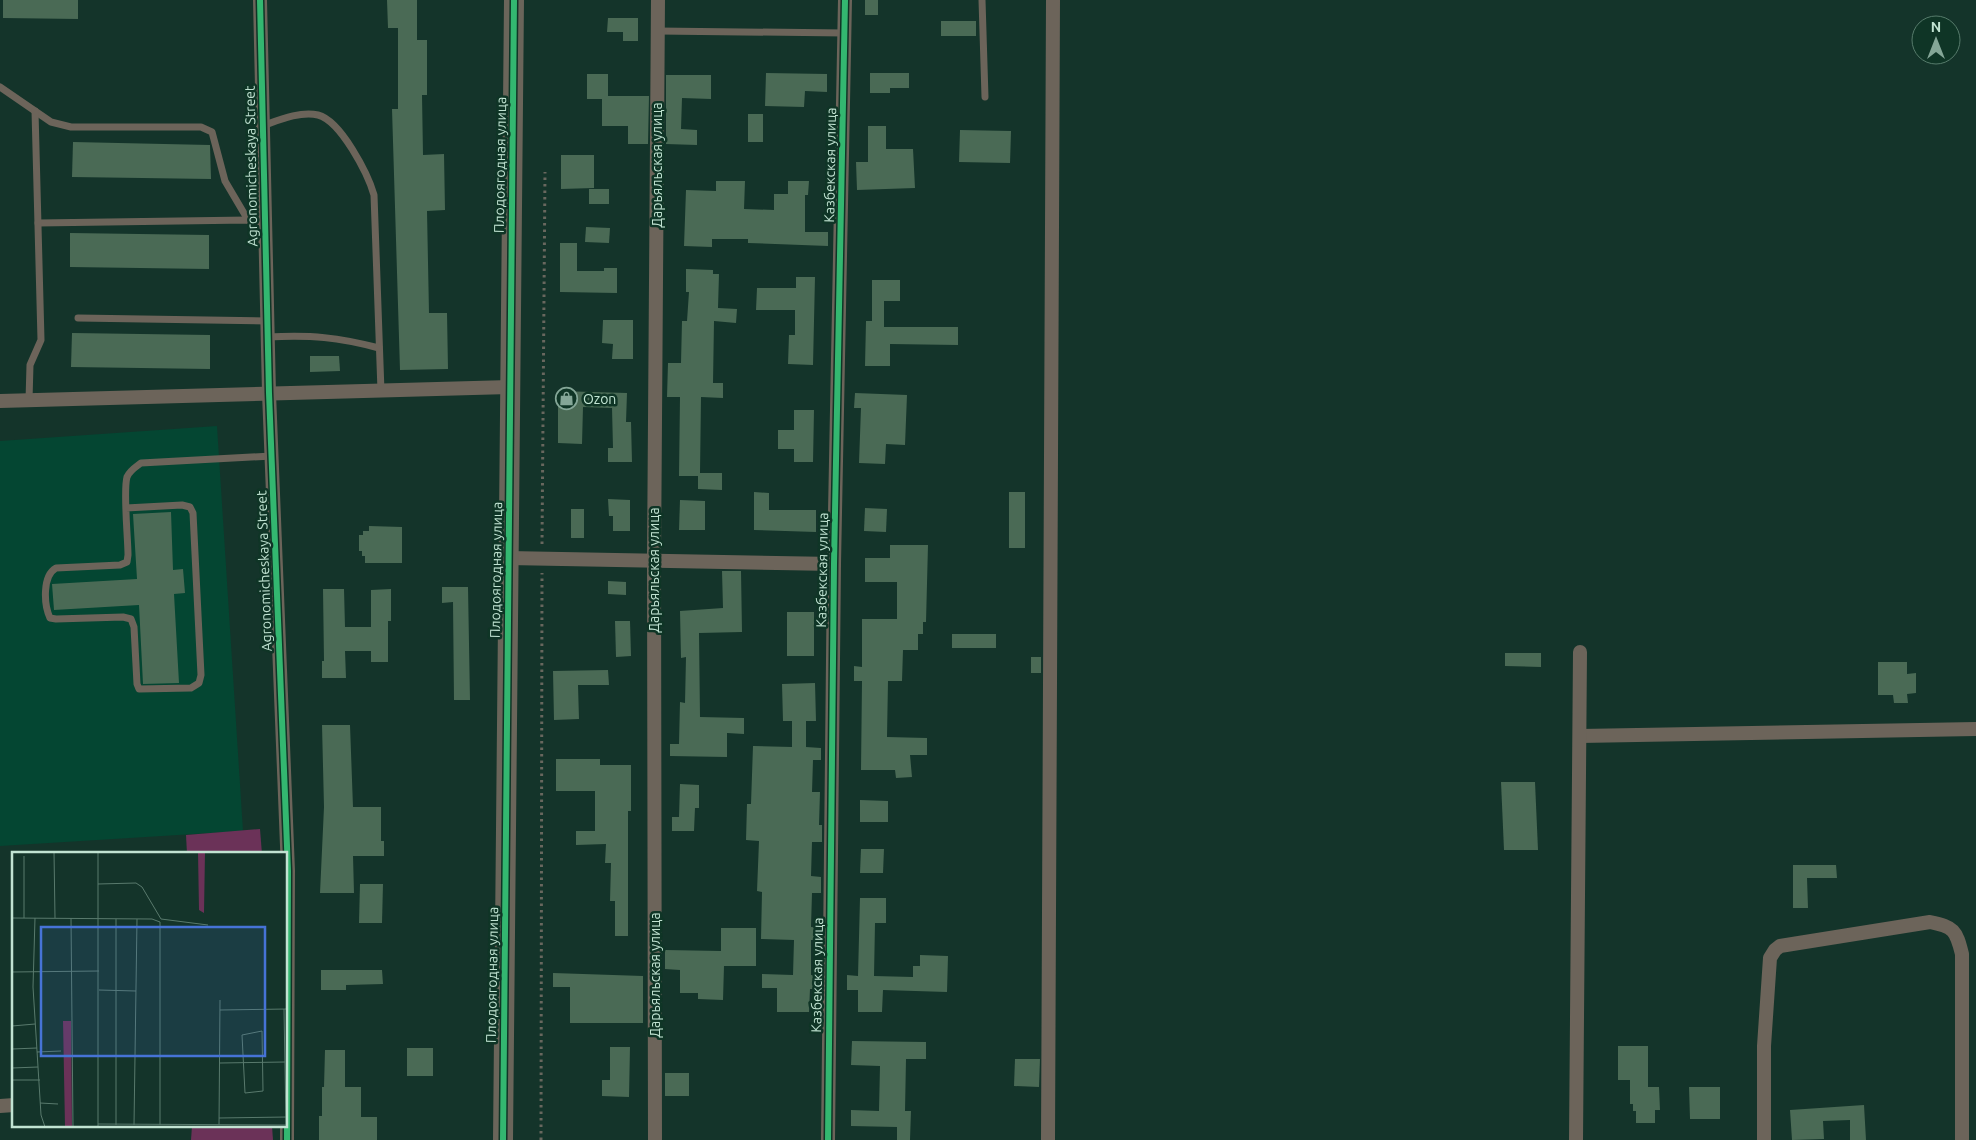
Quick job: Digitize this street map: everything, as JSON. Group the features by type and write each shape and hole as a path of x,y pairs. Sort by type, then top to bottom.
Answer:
{"street":[{"name":"Agronomicheskaya Street","path":"260,0 269,393 287,852"},
{"name":"Плодоягодная улица","path":"503,1140 514,0"},
{"name":"Дарьяльская улица","path":"655,1140 654,560 658,0"},
{"name":"Казбекская улица","path":"828,1140 834,564 846,0"},
{"path":"1048,1140 1053,0"},
{"path":"0,401 510,387"},
{"path":"508,558 834,564"},
{"path":"1576,1140 1580,652"},
{"path":"1580,736 1976,729"},
{"path":"1764,1140 1764,1046 1770,958 1774,950 1780,946 1930,922 1949,926 1958,936 1962,954 1962,1140"}],"lane":[{"path":"982,0 985,97"},
{"path":"658,31 845,33"},
{"path":"0,88 51,122 71,127 201,127 212,132 225,181 248,220"},
{"path":"30,400 30,365 41,340 35,111"},
{"path":"262,126 282,118 318,115 328,120 336,128 364,168 374,195 381,391"},
{"path":"38,223 248,220 265,225"},
{"path":"78,318 268,321"},
{"path":"268,337 308,335 336,337 379,348"},
{"path":"126,508 182,504 190,507 193,513 201,675 199,683 191,688 139,689 137,684 134,627 131,619 123,617 50,618 47,612 46,580 50,572 56,568 120,565 127,562 126,508 127,477 132,469 141,463 272,456"}],"path":[{"path":"541,1140 545,172"}],"shaded area":[{"path":"217,426 243,831 0,846 0,441"},
{"path":"260,829 262,852 187,852 186,835"},
{"path":"192,1128 272,1128 273,1140 191,1140"}],"building":[{"path":"3,0 78,0 78,19 3,18"},
{"path":"387,0 417,0 417,40 427,40 427,95 422,95 423,155 444,154 445,210 427,211 429,313 447,313 448,369 400,370 392,109 398,109 398,28 388,28"},
{"path":"865,0 878,0 878,15 865,15"},
{"path":"608,18 638,18 638,41 623,41 623,32 607,32"},
{"path":"941,21 976,21 976,36 941,36"},
{"path":"766,73 827,74 827,92 805,91 804,107 765,106"},
{"path":"870,73 909,73 909,88 890,88 890,93 870,93"},
{"path":"587,74 608,74 608,96 649,96 648,144 628,144 628,126 602,126 602,99 587,99"},
{"path":"666,75 711,75 711,99 682,98 681,129 697,130 697,145 666,144"},
{"path":"748,114 763,114 763,142 748,142"},
{"path":"868,126 886,126 886,149 913,149 915,188 857,190 856,162 868,162"},
{"path":"960,130 1011,131 1010,163 959,162"},
{"path":"73,142 210,145 211,179 72,177"},
{"path":"561,155 594,155 594,188 561,189"},
{"path":"716,181 745,181 744,209 774,210 774,194 788,194 788,181 809,181 808,195 805,195 805,232 828,232 828,246 748,243 748,239 712,239 712,247 684,246 686,190 716,191"},
{"path":"589,189 609,189 609,204 589,204"},
{"path":"586,227 610,228 609,243 585,242"},
{"path":"70,233 209,235 209,269 70,267"},
{"path":"560,243 577,243 577,271 604,271 604,268 617,268 617,293 560,292"},
{"path":"686,269 713,270 713,274 719,274 718,308 737,309 736,323 714,321 713,383 723,383 723,398 701,397 700,473 722,473 722,490 698,489 698,476 679,476 680,397 667,397 668,363 681,363 682,321 687,321 689,292 686,292"},
{"path":"796,277 815,277 813,365 788,364 789,335 795,335 795,310 756,310 757,288 796,288"},
{"path":"872,280 900,280 900,301 884,301 884,327 958,327 958,345 890,344 890,366 865,366 866,321 872,321"},
{"path":"603,320 633,320 633,359 612,359 613,344 602,343"},
{"path":"72,333 210,335 210,369 71,367"},
{"path":"310,356 339,356 340,371 310,372"},
{"path":"558,391 627,393 626,422 631,422 632,462 608,462 608,448 613,448 612,408 583,407 582,444 558,443"},
{"path":"855,393 907,395 905,445 886,444 885,464 859,463 861,408 854,408"},
{"path":"794,410 814,410 813,462 794,462 794,449 778,449 778,430 794,430"},
{"path":"754,492 769,493 769,510 816,510 816,532 754,530"},
{"path":"1009,492 1025,492 1025,548 1009,548"},
{"path":"608,499 630,500 630,531 613,531 613,516 609,516"},
{"path":"680,500 705,501 705,530 679,530"},
{"path":"865,508 887,509 886,532 864,531"},
{"path":"571,509 584,509 584,538 571,538"},
{"path":"171,512 173,570 183,569 185,593 174,594 179,683 143,684 139,605 54,610 52,584 137,579 133,514"},
{"path":"369,526 402,527 402,563 365,563 365,556 362,556 362,551 359,551 359,535 363,535 363,531 369,531"},
{"path":"890,545 928,545 926,622 923,622 923,634 918,634 918,650 903,650 902,681 888,681 887,737 927,738 927,755 910,755 912,777 896,778 895,770 861,770 862,681 854,681 854,666 862,667 862,619 897,619 897,582 865,582 865,558 890,558"},
{"path":"722,571 741,571 742,632 699,633 700,717 744,718 744,734 727,733 727,757 670,756 670,744 679,744 680,702 685,703 686,657 681,658 680,611 723,608"},
{"path":"608,581 626,582 626,595 608,594"},
{"path":"442,587 468,587 470,700 454,700 453,602 442,603"},
{"path":"323,589 344,589 345,627 371,627 371,590 391,589 391,621 388,621 388,662 371,662 371,651 345,651 346,678 322,678 322,661 324,661"},
{"path":"787,612 814,612 814,656 787,656"},
{"path":"615,621 630,621 631,656 616,657"},
{"path":"952,634 996,634 996,648 952,648"},
{"path":"1505,653 1541,653 1541,667 1505,666"},
{"path":"1031,657 1041,657 1041,673 1031,673"},
{"path":"1878,662 1907,662 1907,674 1916,673 1916,693 1907,694 1908,703 1894,703 1893,695 1878,695"},
{"path":"608,670 609,685 578,685 579,719 554,720 553,671"},
{"path":"815,683 816,721 806,721 806,747 821,748 821,760 813,760 812,792 820,792 819,825 822,825 822,842 812,842 811,876 821,877 821,893 812,893 811,927 821,928 821,940 811,940 811,975 821,976 821,989 810,989 809,1012 777,1012 777,988 762,988 762,974 793,975 794,940 761,939 762,892 757,891 759,841 746,840 747,804 751,804 753,746 792,747 792,721 783,721 782,684"},
{"path":"322,725 350,725 353,807 381,807 381,841 384,841 384,856 353,856 354,893 320,893 324,807"},
{"path":"556,759 600,759 600,765 631,765 631,811 628,811 628,936 615,936 615,901 610,901 611,863 605,863 606,844 576,845 576,831 595,831 595,791 556,791"},
{"path":"1501,782 1535,782 1538,850 1504,850"},
{"path":"680,784 699,785 699,808 695,808 694,831 672,831 672,817 679,817"},
{"path":"860,800 888,801 888,822 860,822"},
{"path":"861,849 884,849 883,873 860,873"},
{"path":"1793,865 1836,865 1837,878 1807,878 1808,908 1793,908"},
{"path":"360,884 383,884 382,923 359,923"},
{"path":"860,898 886,898 886,923 875,923 874,976 913,977 913,966 920,966 920,955 948,956 947,992 883,990 882,1012 858,1012 858,990 847,990 847,975 858,976"},
{"path":"721,928 756,928 756,966 724,966 723,1000 698,999 698,993 680,993 680,970 665,969 665,950 721,951"},
{"path":"321,970 382,970 383,984 346,985 346,990 321,990"},
{"path":"553,973 643,976 643,1023 570,1023 570,987 553,987"},
{"path":"852,1041 926,1042 926,1059 906,1059 905,1111 911,1111 910,1140 897,1140 897,1127 851,1126 851,1110 879,1111 880,1066 851,1065"},
{"path":"1618,1046 1648,1046 1648,1087 1659,1087 1660,1110 1655,1110 1655,1123 1636,1123 1636,1111 1633,1111 1633,1104 1630,1104 1630,1080 1618,1080"},
{"path":"610,1047 630,1047 629,1097 602,1096 602,1080 610,1080"},
{"path":"407,1048 433,1048 433,1076 407,1076"},
{"path":"325,1050 345,1050 345,1087 361,1087 361,1117 377,1117 377,1140 319,1140 319,1116 322,1116"},
{"path":"1015,1059 1040,1059 1039,1087 1014,1086"},
{"path":"665,1073 689,1073 689,1096 665,1096"},
{"path":"1689,1087 1720,1087 1720,1119 1690,1119"},
{"path":"1864,1105 1866,1140 1850,1140 1850,1120 1823,1121 1824,1139 1792,1140 1790,1110"}],"cycle path":[{"path":"260,0 269,393 287,852"},
{"path":"503,1140 514,0"},
{"path":"828,1140 834,564 845,0"},
{"path":"287,1128 287,1140"}],"place":[{"name":"Ozon","path":"567,399"}]}
